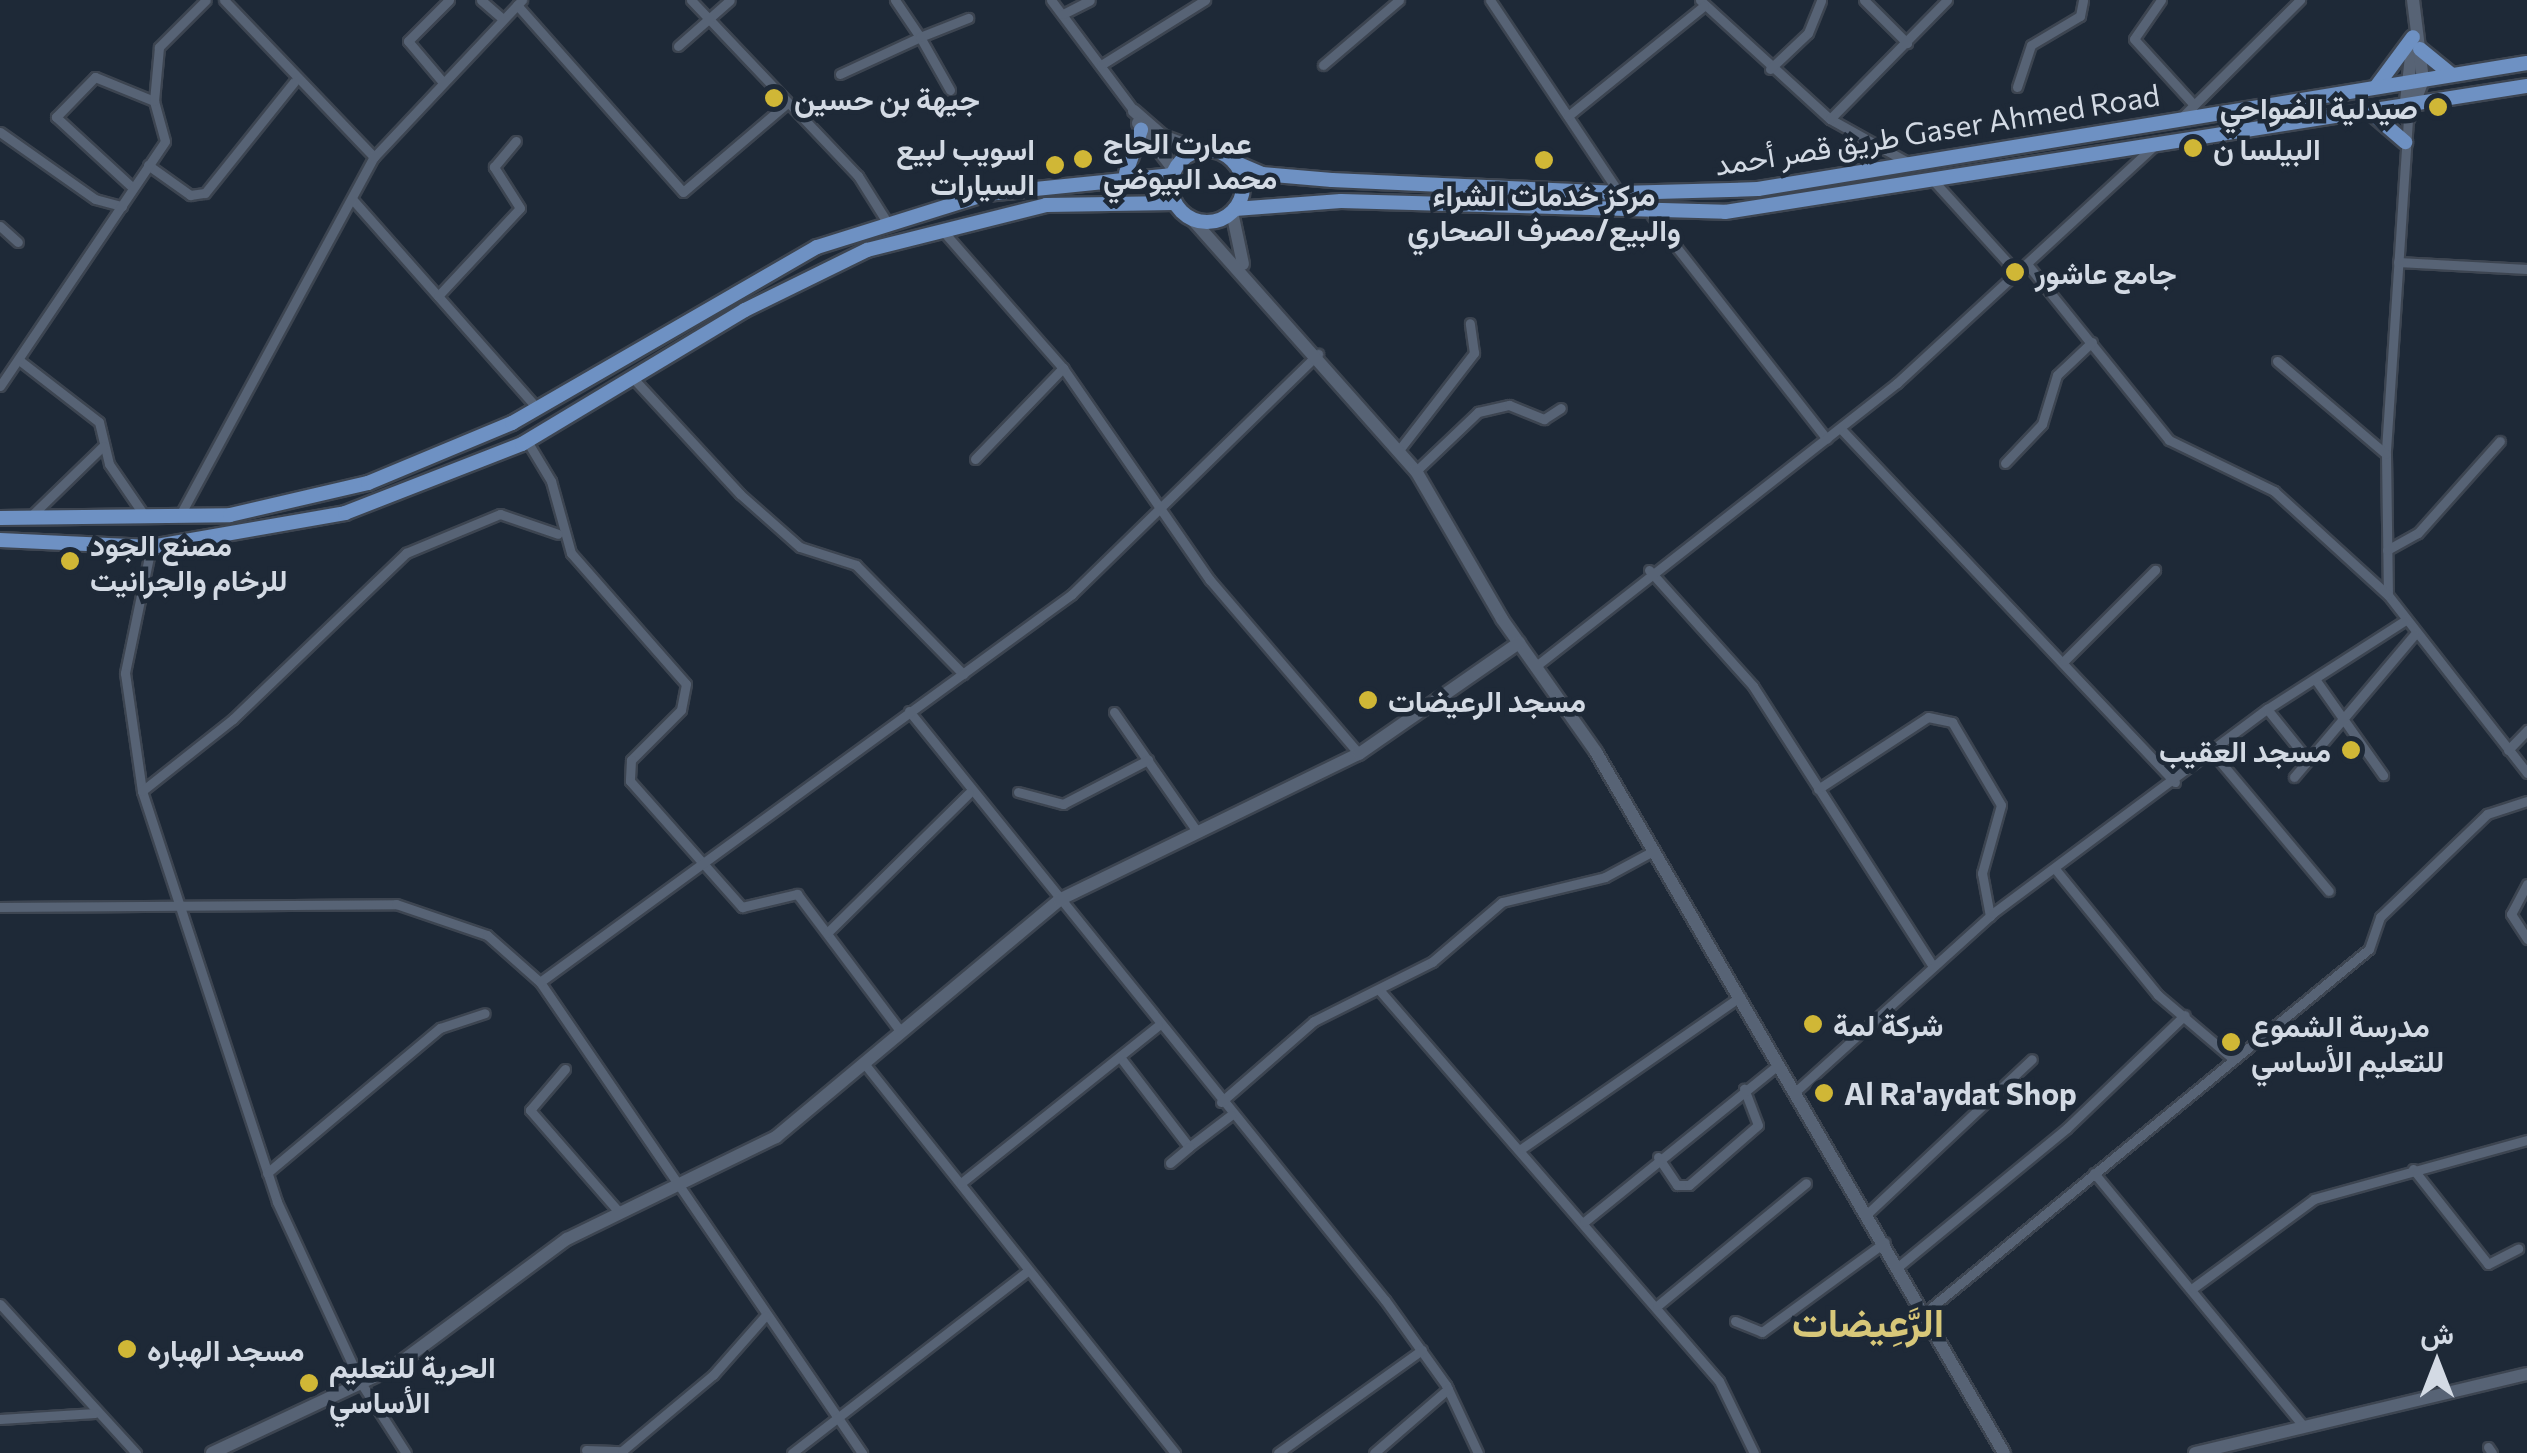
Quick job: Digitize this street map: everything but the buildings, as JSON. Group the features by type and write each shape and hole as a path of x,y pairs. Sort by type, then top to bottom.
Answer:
{"main road":[{"path":"2376,87 2416,39 2453,76"},
{"name":"طريق قصر أحمد Gaser Ahmed Road","path":"1234,162 1283,177 1619,193 1758,189 2527,63"},
{"name":"طريق قصر أحمد Gaser Ahmed Road","path":"1234,210 1342,200 1652,216 1932,180 2369,111 2409,109 2527,86"},
{"path":"2369,111 2405,142"},
{"path":"1126,173 1142,130"},
{"path":"0,518 178,520 368,483 537,408 770,269 887,222 1126,173 1174,173 1203,150 1234,162 1243,185 1234,210 1192,219 1175,203 1046,205 940,228 818,272 527,441 345,513 150,546 3,545"},
{"path":"1174,173 1175,203"}],"street":[{"path":"0,386 122,206 166,131 154,101 159,47 206,0"},
{"path":"224,0 294,82 374,158"},
{"path":"441,80 408,41 449,0"},
{"path":"481,0 502,18"},
{"path":"691,0 785,105 858,176 887,222"},
{"path":"678,46 730,0"},
{"path":"895,0 950,90"},
{"path":"1051,0 1134,111 1142,130 1174,173"},
{"path":"1063,14 1090,0"},
{"path":"1101,65 1205,0"},
{"path":"1322,65 1400,0"},
{"path":"1490,0 1619,193"},
{"path":"1770,69 1808,33 1821,0"},
{"path":"1864,0 1907,44"},
{"path":"1830,119 1947,0"},
{"path":"2017,87 2031,45 2080,16 2082,0"},
{"path":"2160,0 2134,39 2194,105"},
{"path":"2180,120 2300,0"},
{"path":"2388,595 2386,454 2405,142 2416,81 2413,0"},
{"path":"178,520 374,158 441,80 520,2 683,192 785,105"},
{"path":"1568,116 1702,3 1770,69 1830,119 1910,164"},
{"path":"840,74 968,18"},
{"path":"133,188 56,117 96,77 154,101"},
{"path":"148,164 190,195 204,193 294,82"},
{"path":"1134,111 1163,136 1203,150"},
{"path":"0,132 95,199 122,206"},
{"path":"438,296 520,208 494,166 516,140"},
{"path":"1536,666 1648,570 1841,429 2018,274 2158,144"},
{"path":"1932,180 2018,274"},
{"path":"353,200 537,408"},
{"path":"1234,210 1244,266"},
{"path":"1652,216 1827,439"},
{"path":"1192,219 1244,266 1416,471 1519,643 1653,851 1927,1311 2004,1453"},
{"path":"0,226 18,242"},
{"path":"940,228 1063,368 1161,512 1359,754"},
{"path":"2398,262 2527,269"},
{"path":"2028,264 2169,440 2274,491 2388,595 2414,635 2527,773"},
{"path":"1400,450 1474,353 1470,323"},
{"path":"2005,462 2042,424 2055,378 2092,342"},
{"path":"540,982 1072,594 1161,512 1319,353"},
{"path":"20,360 99,422 103,446 148,522"},
{"path":"2277,361 2386,454"},
{"path":"974,458 1063,368"},
{"path":"632,377 740,494 800,547 856,566 963,674"},
{"path":"1416,471 1478,412 1509,405 1544,419 1560,408"},
{"path":"1841,429 2064,660 2175,782"},
{"path":"527,441 558,499 558,534"},
{"path":"2387,550 2418,533 2500,441"},
{"path":"26,521 103,446"},
{"path":"142,791 234,719 406,553 500,514 558,534 686,684 681,710 628,771 702,864 751,911 796,894 901,1032"},
{"path":"150,546 125,673 142,791 174,905 267,1174 361,1383 406,1453"},
{"path":"1648,570 1753,686 1932,965"},
{"path":"2064,660 2155,570"},
{"path":"1795,1092 1990,916 2175,782 2268,708 2404,621"},
{"path":"2294,777 2414,635"},
{"path":"212,1453 361,1383 433,1344 568,1239 776,1137 866,1067 901,1032 1059,900 1359,754 1519,643"},
{"path":"2315,678 2382,775"},
{"path":"2268,708 2308,760"},
{"path":"910,711 969,793 1422,1350 1448,1389 1478,1453"},
{"path":"1114,712 1196,830"},
{"path":"1818,789 1928,717 1952,722 2001,806 1982,873 1990,916"},
{"path":"2508,750 2527,730"},
{"path":"2212,753 2329,892"},
{"path":"1018,792 1063,804 1148,760"},
{"path":"827,934 969,793"},
{"path":"1927,1311 2369,948 2383,914 2487,814 2527,801"},
{"path":"1221,1102 1314,1022 1380,992 1502,902 1605,878 1653,851"},
{"path":"2056,870 2185,1015 2232,1058"},
{"path":"2527,884 2511,914 2527,939"},
{"path":"0,907 428,909 488,935 540,982 677,1188 862,1453"},
{"path":"1380,992 1521,1149 1719,1381 1754,1453"},
{"path":"1521,1149 1740,997"},
{"path":"267,1174 440,1028 485,1013"},
{"path":"1900,1266 2185,1015"},
{"path":"961,1183 1158,1026"},
{"path":"1120,1056 1189,1147"},
{"path":"1867,1214 2032,1059"},
{"path":"1584,1222 1658,1156 1779,1064"},
{"path":"866,1067 961,1183 1026,1272 1175,1453"},
{"path":"566,1069 530,1110 619,1212"},
{"path":"1658,1156 1677,1184 1689,1184 1758,1125 1744,1089"},
{"path":"1170,1163 1231,1115"},
{"path":"2193,1288 2314,1199 2527,1140"},
{"path":"2413,1170 2488,1264 2518,1249"},
{"path":"2094,1173 2193,1288 2303,1426"},
{"path":"1657,1306 1806,1183"},
{"path":"1735,1320 1762,1332 1885,1242"},
{"path":"792,1453 1026,1272"},
{"path":"0,1304 94,1414 136,1453"},
{"path":"586,1450 622,1452 714,1375 765,1316"},
{"path":"1278,1453 1422,1350"},
{"path":"2194,1453 2527,1374"},
{"path":"1374,1453 1448,1389"},
{"path":"0,1419 94,1414"},
{"path":"112,1453 124,1442"}],"place":[{"name":"جيهة بن حسين","path":"774,98"},
{"name":"صيدلية الضواحي","path":"2438,107"},
{"name":"البيلسا ن","path":"2193,148"},
{"name":"عمارت الحاج محمد البيوضي","path":"1083,159"},
{"name":"مركز خدمات الشراء والبيع/مصرف الصحاري","path":"1544,160"},
{"name":"اسويب لبيع السيارات","path":"1055,165"},
{"name":"جامع عاشور","path":"2015,272"},
{"name":"مصنع الجود للرخام والجرانيت","path":"70,561"},
{"name":"مسجد الرعيضات","path":"1368,700"},
{"name":"مسجد العقيب","path":"2351,750"},
{"name":"شركة لمة","path":"1813,1024"},
{"name":"مدرسة الشموع للتعليم الأساسي","path":"2231,1042"},
{"name":"Al Ra'aydat Shop","path":"1824,1093"},
{"name":"مسجد الهباره","path":"127,1349"},
{"name":"الحرية للتعليم الأساسي","path":"309,1383"}],"district":[{"name":"الرَّعِيضات","path":"1868,1321"}]}
